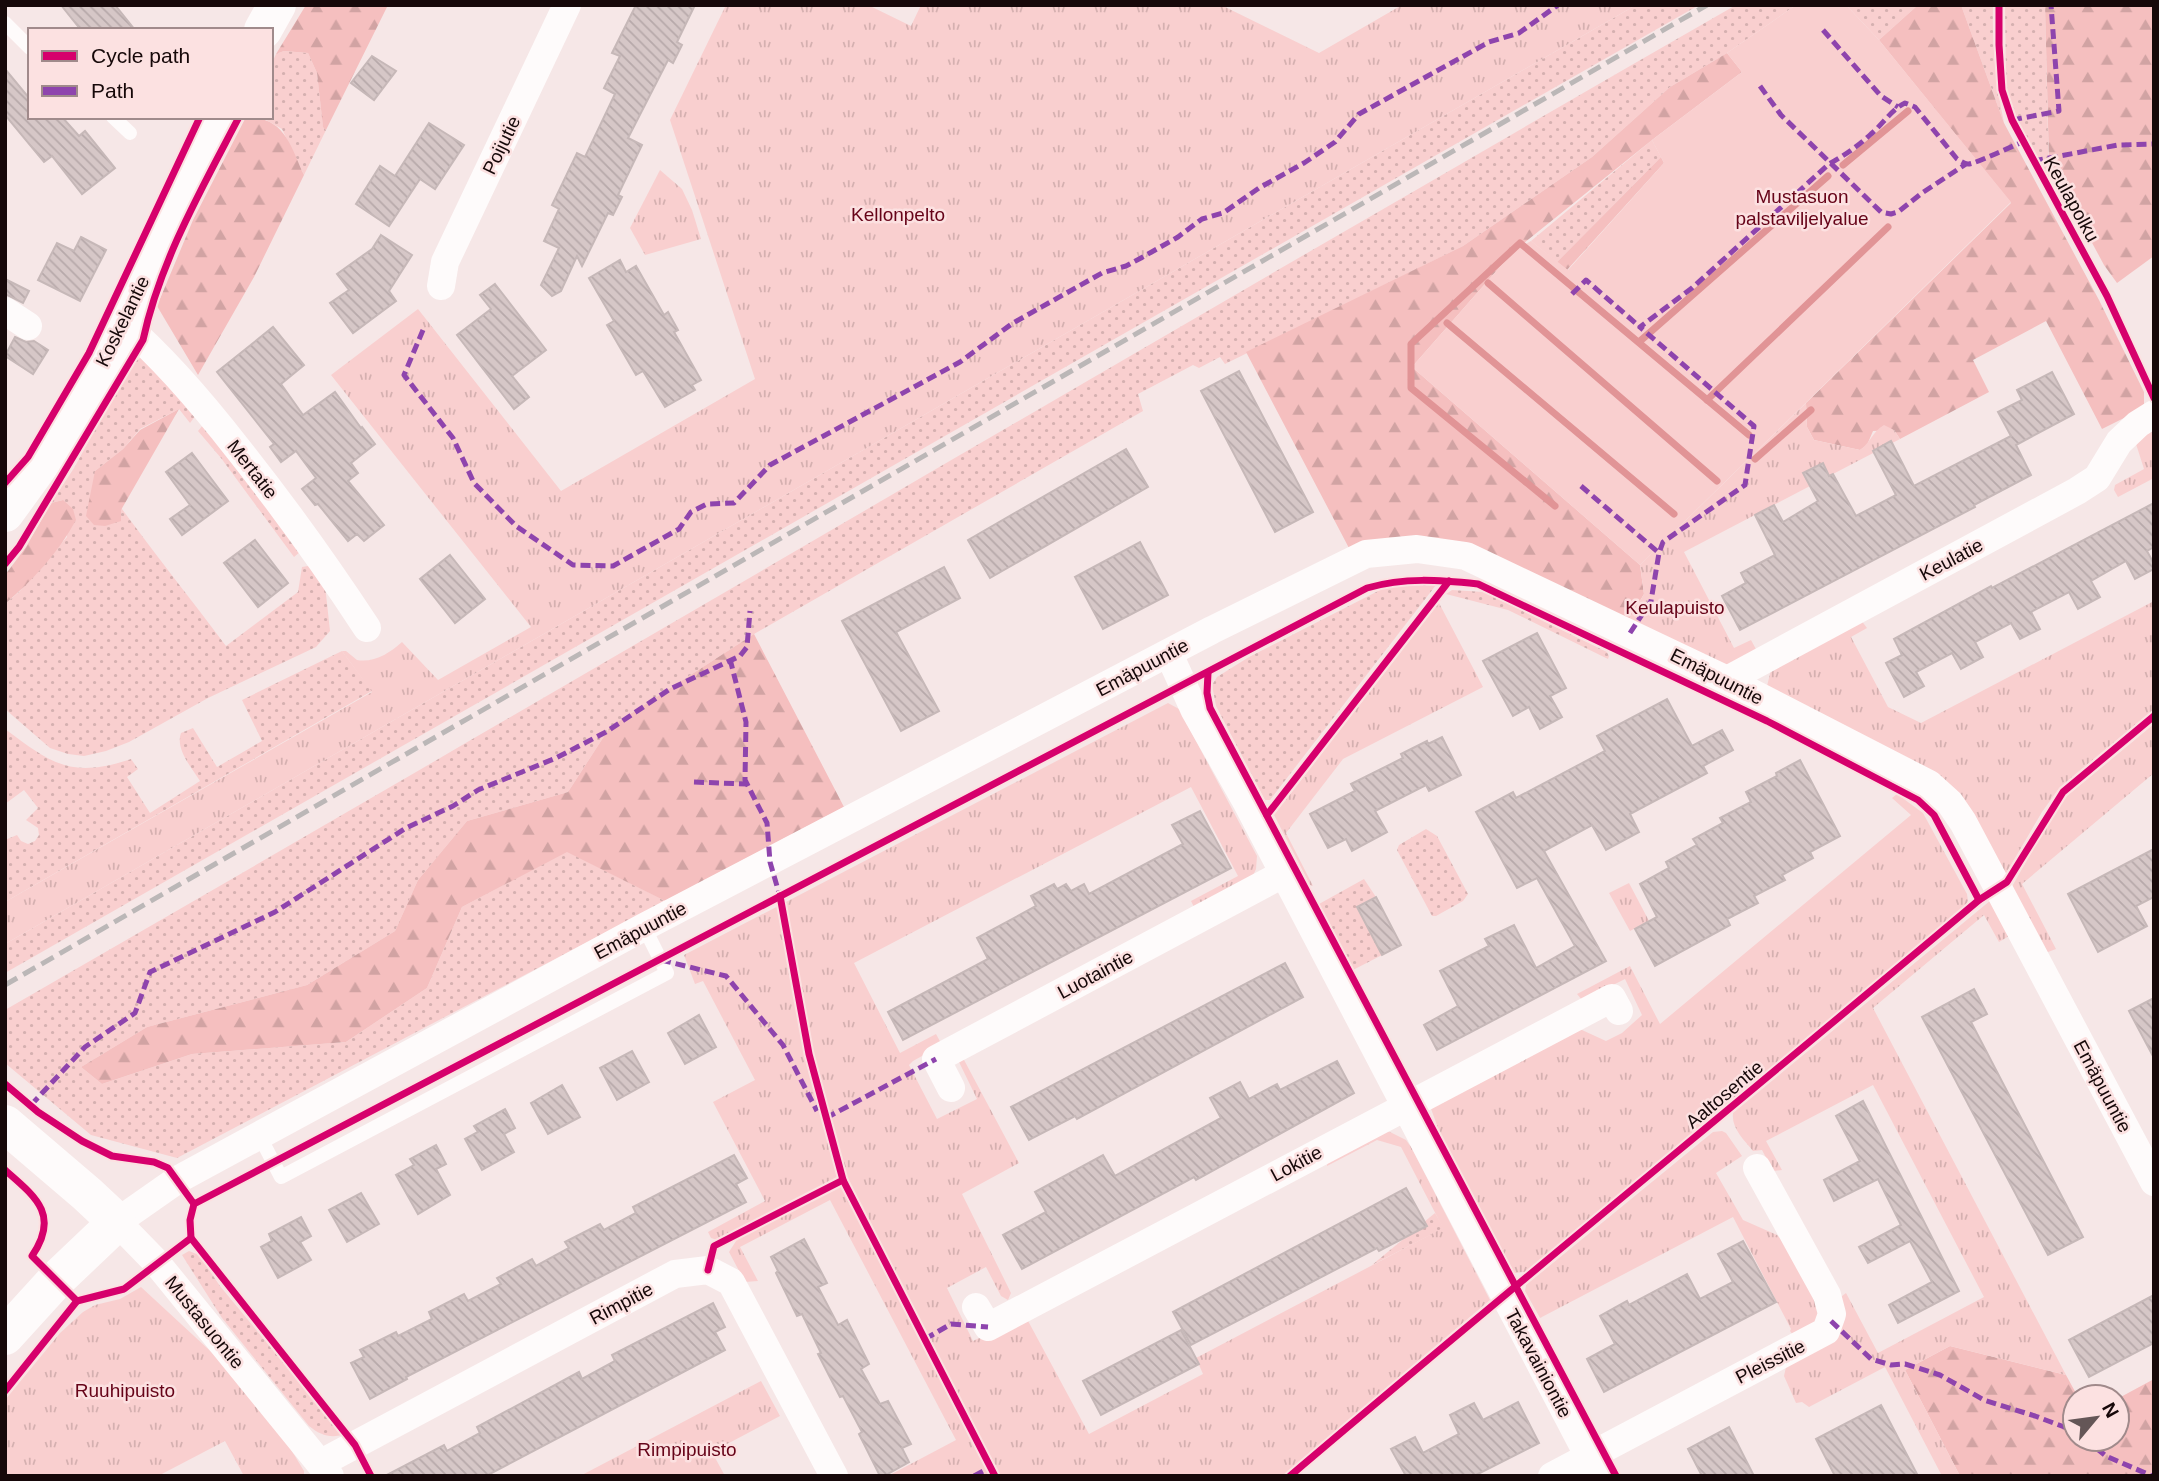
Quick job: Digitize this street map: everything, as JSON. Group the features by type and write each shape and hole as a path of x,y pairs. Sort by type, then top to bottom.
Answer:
{"main road":[{"path":"263,28 277,5"},
{"name":"Koskelantie","path":"5,513 75,416 122,323 216,119"},
{"name":"Mustasuontie","path":"5,1124 117,1222"},
{"name":"Emäpuuntie","path":"5,1336 56,1280 117,1222"}],"street":[{"name":"Poijutie","path":"441,286 445,262 568,5"},
{"name":"Mertatie","path":"122,323 199,399 273,494 368,628"},
{"name":"Keulatie","path":"1727,680 2077,491 2097,478 2119,442 2138,424 2154,414"},
{"name":"Emäpuuntie","path":"117,1222 177,1180 644,927 1169,654 1366,554 1417,549 1466,556 1727,680 1929,784 1951,803 2154,1182"},
{"name":"Takavainiontie","path":"1169,654 1194,709 1246,801 1594,1466"},
{"name":"Luotaintie","path":"951,1088 936,1059 1283,874"},
{"name":"Lokitie","path":"976,1307 988,1327 1612,998 1619,1011"},
{"name":"Pleissitie","path":"1552,1476 1594,1466 1826,1331 1832,1314 1827,1295 1757,1168"},
{"name":"Mustasuontie","path":"117,1222 156,1262 325,1469"},
{"name":"Rimpitie","path":"325,1469 675,1274 708,1270 732,1282 834,1476"}],"lane":[{"path":"5,23 28,46"},
{"path":"115,119 130,133"},
{"path":"259,1135 281,1177 667,973 644,927"}],"green space":[{"path":"306,5 388,5 326,130 323,127 317,73 308,53 284,51 276,54"},
{"name":"Kellonpelto","path":"726,5 868,5 911,26 921,5 1221,5 1319,53 1402,5 1636,5 5,944 5,902 372,692 342,651 357,660 370,660 387,653 402,642 438,680 531,627 331,375 418,309 561,491 755,379 670,120"},
{"path":"1636,5 1699,5 5,973 5,944"},
{"path":"1736,5 1796,5 1727,53 1670,87 1592,157 1463,246 1225,364 1220,357 1199,368 1193,365 1138,394 1143,411 754,634 610,727 568,792 467,821 418,880 395,931 307,985 147,1027 81,1067 102,1084 192,1054 346,1042 427,988 462,907 567,851 665,901 177,1158 91,1135 5,1063 5,1010"},
{"name":"Mustasuon palstaviljelyalue","path":"1796,5 1846,5 1879,40 2011,202 1640,565 1412,367 1514,251 1531,241 1568,270 1664,163 1652,140 1742,72 1727,53"},
{"path":"1846,5 1918,5 1879,40"},
{"path":"1918,5 1961,5 2004,123 2099,300 2144,392 2144,404 2140,410 2102,429 2046,321 1973,360 1989,392 1900,439 1894,430 1873,431 1867,445 1860,450 1814,440 1807,427 1806,403 2011,203 1879,40"},
{"path":"1961,5 1993,5 1995,64 2004,123"},
{"path":"2005,5 2045,5 2049,181 2020,126 2006,89"},
{"path":"2045,5 2154,5 2154,256 2117,283 2104,265 2049,163"},
{"path":"284,51 308,53 317,73 323,126 326,130 304,175 282,129 264,119 273,119 273,61 276,54"},
{"path":"1727,53 1742,72 1514,251 1412,367 1640,565 1644,594 1628,621 1473,547 1350,550 1246,352 1463,246 1592,157 1670,87"},
{"path":"245,119 262,119 278,127 290,143 304,175 254,277 198,375 157,306 193,220"},
{"path":"1652,140 1661,157 1557,262 1531,241"},
{"path":"1661,157 1664,163 1567,270 1557,262"},
{"path":"660,170 682,189 701,239 645,255 630,228"},
{"path":"143,356 196,415 190,423 179,409 140,429 123,449 95,471 226,646 298,592 302,567 314,565 325,585 330,631 316,647 208,698 129,742 84,756 68,754 50,748 5,709 5,604 19,592 67,537 63,500 51,503 74,468 131,364"},
{"name":"Keulapuisto","path":"1806,403 1807,427 1814,440 1860,450 1884,425 1894,430 1900,439 1684,552 1734,648 1751,640 1757,651 1756,657 1720,667 1628,621 1644,594 1640,565"},
{"path":"179,409 121,510 121,521 105,526 94,525 86,516 95,471 123,449 140,430"},
{"path":"203,425 209,425 300,552 294,557 198,431"},
{"path":"2154,426 2154,478 2118,497 2114,490 2115,485 2144,469 2136,444"},
{"path":"63,500 73,509 76,520 44,565 5,604 5,575 26,547 51,503"},
{"path":"1409,584 1436,585 1270,800 1265,800 1216,706 1212,685 1217,677 1249,657 1384,588"},
{"path":"1452,590 1484,592 1607,652 1608,659 1508,610 1446,594"},
{"path":"2154,601 2154,709 2060,787 2004,877 1972,817 1767,686 1771,670 1861,620 1867,628 1851,637 1888,707 1921,723"},
{"path":"1439,603 1483,687 1343,759 1286,833 1313,886 1310,885 1274,815"},
{"path":"754,634 844,807 665,901 567,852 462,907 427,988 346,1042 192,1054 102,1084 81,1067 147,1027 307,985 395,931 418,880 467,821 568,792 610,727"},
{"path":"342,651 372,691 5,902 5,840 17,835 21,841 28,844 35,841 39,835 38,828 26,820 38,808 24,790 5,804 5,729 36,751 63,765 93,768 131,759 138,769 127,777 150,813 200,781 182,752 181,733 193,728 217,767 262,741 242,700"},
{"path":"1168,703 1179,709 1257,856 1256,869 1251,880 1194,907 1191,901 1238,876 1191,787 854,963 900,1053 936,1034 942,1045 909,1065 937,1119 977,1099 959,1062 963,1058 1019,1163 962,1194 1011,1293 1008,1300 1001,1296 986,1267 947,1288 973,1341 1022,1317 1027,1319 1089,1434 1203,1374 1196,1358 1443,1228 1401,1147 1377,1140 1327,1166 1328,1156 1388,1131 1406,1140 1411,1147 1490,1300 1282,1476 888,1476 956,1440 830,1200 740,1247 758,1281 745,1282 729,1252 736,1241 732,1233 717,1240 711,1238 708,1232 765,1201 713,1102 755,1080 703,981 695,984 684,955"},
{"path":"2154,724 2154,773 2022,884 2056,949 2042,951 2010,890 2051,818 2067,796"},
{"path":"1897,794 1923,813 1967,894 1966,905 1525,1272 1514,1273 1439,1131 1430,1106 1574,1030 1582,1030 1606,1041 1622,1033 1642,1015 1625,979 1582,1000 1577,994 1630,966 1660,1024 1911,815 1892,798"},
{"path":"1426,829 1437,836 1468,894 1463,901 1436,916 1432,916 1397,850 1399,845"},
{"path":"1364,879 1376,897 1357,907 1382,955 1353,970 1319,904"},
{"path":"1629,883 1649,921 1630,931 1609,893"},
{"path":"1991,900 2009,936 1999,942 1984,915 1873,1008 2066,1375 1950,1346 1905,1370 1960,1476 1942,1476 1885,1367 1809,1407 1802,1402 1796,1403 1784,1376 1786,1367 1846,1293 1878,1353 1984,1297 1873,1085 1766,1141 1782,1170 1773,1171 1762,1150 1753,1151 1736,1129 1733,1113"},
{"path":"1722,1131 1742,1156 1716,1173 1743,1220 1777,1235 1791,1249 1820,1306 1816,1325 1793,1335 1733,1217 1540,1318 1525,1291 1526,1285 1713,1132"},
{"path":"1435,1213 1444,1228 1372,1265"},
{"path":"189,1251 199,1255 220,1286 343,1435 325,1435 309,1426 222,1318 182,1255"},
{"name":"Ruuhipuisto","path":"141,1287 220,1360 284,1438 304,1471 304,1476 244,1476 225,1441 158,1476 5,1476 5,1400 60,1333 83,1312 95,1305 120,1299"},
{"path":"1950,1346 2066,1375 2070,1383 2061,1383 2061,1453 2131,1453 2131,1391 2154,1379 2154,1476 1960,1476 1905,1370"},
{"name":"Rimpipuisto","path":"761,1381 780,1416 712,1452 725,1476 580,1476"}],"building":[{"path":"61,5 115,5 133,28 79,28"},
{"path":"636,5 695,5 677,42 682,45 673,63 668,60 628,138 642,145 618,195 622,197 613,215 608,213 582,266 577,256 561,291 552,296 541,285 559,248 544,241 559,209 552,205 577,153 585,157 615,94 604,88 620,56 612,53"},
{"path":"372,56 396,71 374,100 351,83"},
{"path":"5,69 28,97 28,119 64,119 79,136 85,131 115,168 82,194 52,156 44,162 5,115"},
{"path":"429,123 464,145 435,189 420,179 389,226 356,204 380,166 395,176"},
{"path":"381,235 412,255 389,291 396,301 353,333 330,303 349,290 337,274 372,249"},
{"path":"81,237 106,250 80,301 38,280 57,243 74,251"},
{"path":"620,260 626,272 636,266 664,315 668,312 678,330 674,332 701,380 692,385 695,390 665,407 643,371 636,375 607,325 614,321 589,278"},
{"path":"5,279 29,291 23,303 5,294"},
{"path":"495,284 546,350 512,376 529,397 514,409 457,335 491,309 480,295"},
{"path":"273,327 304,365 281,384 303,415 335,392 375,444 351,463 358,473 348,481 384,525 364,541 357,534 348,541 318,504 315,505 302,489 316,478 296,451 281,462 270,447 274,444 217,372"},
{"path":"15,337 26,342 34,341 48,350 33,374 5,356"},
{"path":"1239,371 1313,512 1275,532 1201,391"},
{"path":"2052,372 2074,414 2016,445 2031,475 1740,630 1722,596 1746,583 1741,573 1775,555 1755,515 1774,505 1783,522 1818,501 1803,473 1823,463 1829,476 1833,474 1856,516 1896,495 1873,451 1891,441 1914,486 2011,436 1998,412 2022,400 2017,390"},
{"path":"1126,449 1148,487 990,578 968,540"},
{"path":"192,453 228,501 182,535 170,519 190,505 166,472"},
{"path":"2154,503 2154,547 2147,551 2154,569 2135,579 2126,561 2091,581 2100,597 2078,609 2069,592 2031,612 2040,629 2020,639 2011,623 1975,642 1983,657 1961,669 1952,653 1916,672 1924,686 1904,697 1886,663 1902,655 1894,639"},
{"path":"255,540 288,583 258,607 224,563"},
{"path":"1140,542 1168,595 1103,629 1075,577"},
{"path":"450,555 485,599 455,623 420,579"},
{"path":"944,567 960,598 896,632 939,711 901,731 842,621"},
{"path":"1537,633 1566,688 1550,696 1562,717 1540,729 1529,707 1513,716 1483,661"},
{"path":"1667,699 1692,746 1722,730 1733,750 1703,766 1707,773 1630,814 1639,832 1606,850 1592,825 1544,851 1606,961 1437,1050 1424,1025 1458,1006 1440,971 1489,946 1485,939 1514,925 1536,968 1575,946 1537,878 1517,888 1476,812 1513,792 1516,798 1605,751 1597,736"},
{"path":"1442,737 1461,775 1429,791 1426,785 1375,811 1387,832 1352,851 1346,839 1328,848 1310,814 1355,791 1351,784 1403,758 1401,754"},
{"path":"1800,760 1840,836 1810,852 1813,858 1782,875 1785,880 1754,896 1758,903 1727,919 1730,925 1655,966 1635,929 1657,917 1640,884 1669,868 1666,862 1697,845 1693,839 1723,823 1720,818 1751,802 1746,792"},
{"path":"1200,811 1231,868 903,1040 888,1012 988,959 977,938 1036,906 1031,896 1054,884 1057,889 1066,884 1071,891 1084,884 1089,894 1183,844 1172,825"},
{"path":"2154,849 2154,897 2136,906 2147,926 2098,952 2068,894"},
{"path":"1376,897 1401,945 1382,955 1357,907"},
{"path":"1285,963 1303,997 1077,1119 1075,1116 1029,1140 1011,1107"},
{"path":"1974,989 1987,1014 1971,1022 2083,1237 2048,1255 1922,1017"},
{"path":"2154,998 2154,1058 2129,1011"},
{"path":"699,1015 716,1047 685,1064 668,1033"},
{"path":"632,1051 649,1082 617,1100 600,1068"},
{"path":"1337,1061 1354,1093 1196,1180 1194,1177 1022,1269 1003,1235 1046,1212 1035,1192 1103,1155 1115,1176 1221,1118 1210,1098 1240,1082 1249,1099 1277,1084 1280,1090"},
{"path":"562,1085 580,1117 548,1134 531,1103"},
{"path":"1863,1101 1959,1291 1898,1323 1889,1305 1932,1282 1910,1241 1868,1263 1859,1247 1901,1225 1878,1179 1834,1201 1824,1180 1860,1161 1836,1116"},
{"path":"505,1109 515,1128 504,1134 514,1152 482,1170 465,1139 478,1132 474,1126"},
{"path":"436,1145 446,1164 436,1169 450,1195 418,1214 396,1175 414,1165 410,1159"},
{"path":"734,1155 747,1178 736,1184 746,1202 406,1377 407,1379 370,1399 351,1363 364,1357 360,1350 396,1332 398,1336 432,1319 429,1312 464,1294 468,1301 501,1284 497,1278 532,1259 536,1266 569,1248 565,1242 600,1224 604,1230 636,1213 633,1207"},
{"path":"1406,1188 1427,1226 1379,1251 1377,1248 1191,1345 1173,1312"},
{"path":"361,1193 379,1224 347,1242 329,1210"},
{"path":"301,1217 311,1236 300,1242 311,1260 278,1278 261,1247 272,1241 269,1234"},
{"path":"804,1239 827,1283 818,1287 838,1325 847,1320 869,1364 861,1369 880,1404 888,1401 911,1444 902,1448 909,1462 884,1476 880,1476 859,1434 862,1432 818,1354 821,1353 802,1314 797,1316 776,1273 778,1271 771,1257"},
{"path":"1743,1241 1776,1302 1604,1392 1587,1359 1615,1344 1600,1316 1627,1301 1629,1305 1687,1274 1700,1299 1733,1282 1718,1254"},
{"path":"2154,1295 2154,1343 2089,1377 2069,1340"},
{"path":"713,1303 725,1327 715,1332 725,1350 486,1476 385,1476 444,1445 447,1451 480,1433 477,1427 579,1372 582,1379 615,1361 612,1355"},
{"path":"1181,1330 1199,1364 1101,1415 1083,1381"},
{"path":"1518,1402 1539,1443 1474,1476 1406,1476 1391,1449 1415,1437 1423,1453 1459,1434 1450,1415 1474,1403 1483,1420"},
{"path":"1881,1405 1918,1476 1835,1476 1816,1439"},
{"path":"1729,1427 1754,1476 1702,1476 1688,1449"}],"waterway":[{"path":"1843,165 1908,111"},
{"path":"1639,342 1828,176"},
{"path":"1707,400 1888,227"},
{"path":"1555,506 1411,388 1411,344 1520,243 1749,435"},
{"path":"1488,283 1717,481"},
{"path":"1447,323 1674,514"},
{"path":"1755,459 1811,410"}],"railway":[{"path":"5,985 1707,5"}],"marked path":[{"path":"423,330 404,375 453,438 474,483 516,526 573,565 613,566 679,529 691,512 707,504 734,503 770,465 960,362 1013,323 1102,273 1141,258 1178,237 1202,219 1223,213 1335,142 1359,114 1489,42 1519,33 1558,5"},
{"path":"2012,120 2059,111 2051,5"},
{"path":"1823,30 1881,96 1898,107"},
{"path":"1760,86 1781,115 1881,212 1898,212 1966,164"},
{"path":"1630,633 1651,601 1663,542 1745,485 1754,426 1640,327 1692,288 1829,164 1861,142 1895,109 1905,103 1915,107 1957,159 1965,163 1977,161 2023,142"},
{"path":"2033,161 2118,145 2154,144"},
{"path":"1572,294 1586,280 1640,327"},
{"path":"1581,486 1659,553"},
{"path":"31,1105 85,1047 135,1013 150,972 275,912 406,828 453,806 478,790 556,758 606,732 670,689 740,656 747,647 750,611"},
{"path":"730,659 746,722 745,780 767,823 770,862 781,900"},
{"path":"694,782 747,784"},
{"path":"661,960 726,976 783,1045 817,1111"},
{"path":"826,1118 936,1059"},
{"path":"1831,1321 1871,1359 1891,1365 1905,1364 1940,1375 1984,1400 2061,1426"},
{"path":"925,1339 951,1324 988,1327"},
{"path":"2102,1453 2152,1476"},
{"path":"974,1476 991,1467"}],"cycle path":[{"name":"Keulapolku","path":"1999,5 2002,90 2012,120 2107,296 2154,398"},
{"path":"5,483 28,457 89,353 199,119"},
{"path":"5,564 19,547 143,340 150,311 171,253 238,119"},
{"path":"5,1391 77,1301 124,1289 191,1238 190,1220 194,1204 1367,588 1409,581 1478,584 1767,721 1918,800 1934,815 1979,900"},
{"path":"1267,815 1449,581"},
{"path":"1208,673 1207,693 1210,708 1616,1476"},
{"name":"Aaltosentie","path":"1290,1476 1979,900 2007,882 2063,792 2154,716"},
{"path":"780,896 809,1054 843,1180 995,1476"},
{"path":"5,1084 38,1112 82,1141 112,1156 154,1162 168,1168 194,1204"},
{"path":"5,1170 35,1198 41,1208 44,1229 32,1256 77,1301"},
{"path":"708,1270 714,1246 843,1180"},
{"path":"191,1238 355,1445 371,1476"}]}
